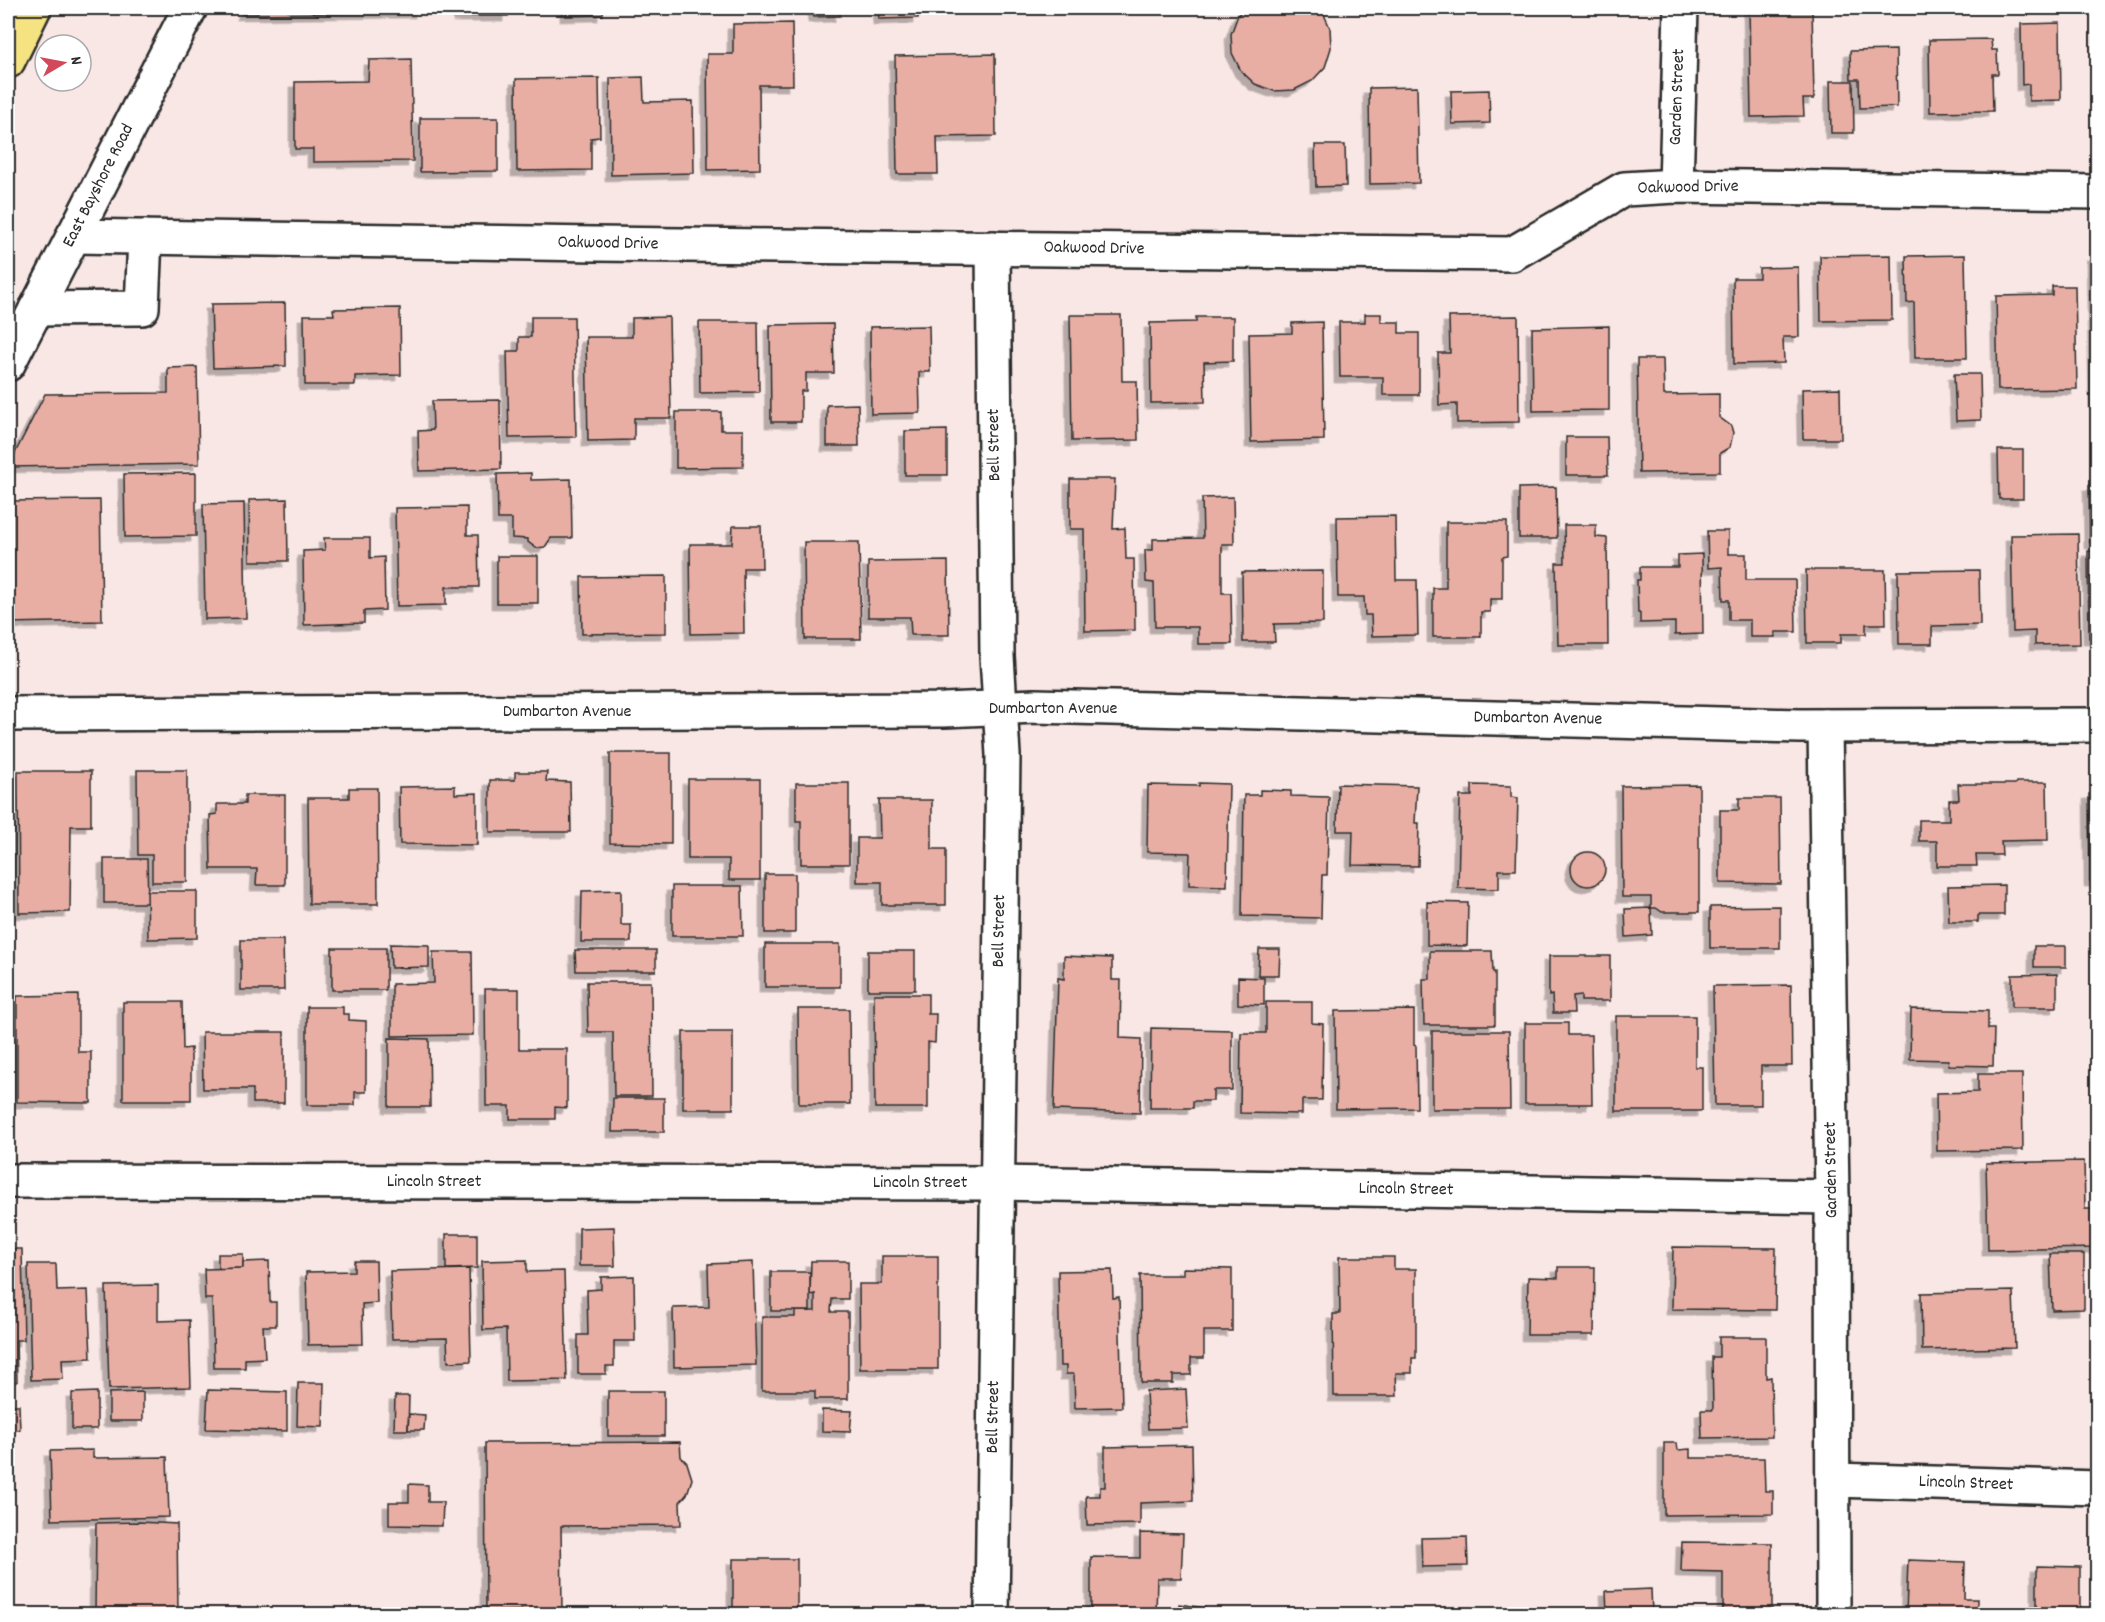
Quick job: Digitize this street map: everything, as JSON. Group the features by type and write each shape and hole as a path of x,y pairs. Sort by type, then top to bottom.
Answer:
{"highway":[{"path":"8,62 34,8"}],"street":[{"name":"East Bayshore Road","path":"8,364 190,8"},
{"name":"Garden Street","path":"1676,186 1681,8"},
{"name":"Oakwood Drive","path":"73,236 1512,254 1623,189 1676,186 2097,192"},
{"path":"36,309 142,308 145,237"},
{"name":"Bell Street","path":"992,1614 1003,755 997,656 993,248"},
{"name":"Dumbarton Avenue","path":"8,714 378,713 1035,706 1825,726 2097,724"},
{"name":"Garden Street","path":"1825,726 1832,1197 1833,1614"},
{"name":"Lincoln Street","path":"8,1181 997,1183 1832,1197"},
{"name":"Lincoln Street","path":"1834,1480 2097,1488"}],"building":[{"path":"246,8 420,8 420,12 243,14"},
{"path":"459,8 508,8 508,16 459,16"},
{"path":"566,8 603,8 603,15 566,16"},
{"path":"813,8 840,8 840,16 814,17"},
{"path":"878,8 918,8 918,18 879,19"},
{"path":"1244,8 1318,8 1322,10 1330,28 1331,48 1325,67 1312,81 1294,90 1274,91 1255,84 1241,71 1232,53 1231,34 1238,15"},
{"path":"1749,8 1812,8 1814,99 1803,99 1804,116 1751,117"},
{"path":"792,23 793,85 759,85 760,169 708,170 707,54 733,54 733,24"},
{"path":"2060,23 2061,100 2029,101 2029,84 2022,85 2021,24"},
{"path":"1991,39 1992,50 1997,50 1998,74 1992,74 1993,111 1930,112 1929,40"},
{"path":"1896,50 1897,107 1860,108 1859,79 1851,79 1850,51"},
{"path":"995,54 996,136 937,137 938,174 897,174 895,56"},
{"path":"411,59 413,161 313,162 313,149 295,149 295,82 368,81 369,60"},
{"path":"643,77 644,102 693,101 694,173 611,175 610,78"},
{"path":"599,78 600,137 591,138 591,170 517,171 516,79"},
{"path":"1830,81 1853,81 1854,133 1831,133"},
{"path":"1417,87 1419,183 1370,184 1369,88"},
{"path":"1489,90 1490,123 1452,124 1451,91"},
{"path":"420,118 498,118 498,171 420,172"},
{"path":"1315,145 1345,145 1346,186 1316,187"},
{"path":"1891,255 1892,320 1821,321 1820,256"},
{"path":"1965,255 1967,358 1915,358 1914,302 1907,303 1906,256"},
{"path":"2092,255 2098,255 2098,403 2095,403"},
{"path":"1798,267 1799,337 1783,337 1784,363 1734,364 1733,278 1759,278 1759,268"},
{"path":"2052,286 2075,286 2077,389 1998,390 1996,296 2052,295"},
{"path":"285,303 286,366 213,368 211,304"},
{"path":"400,308 401,375 355,376 355,385 305,385 304,315 334,315 333,309"},
{"path":"1365,314 1381,314 1381,322 1399,322 1399,333 1419,333 1419,395 1383,395 1383,377 1340,377 1339,322 1365,322"},
{"path":"1070,315 1121,315 1122,381 1137,381 1138,440 1072,441"},
{"path":"1518,316 1519,422 1457,423 1457,404 1439,405 1438,353 1450,353 1449,317"},
{"path":"531,317 574,317 576,437 509,438 507,351 519,351 519,337 531,337"},
{"path":"669,317 671,418 634,418 634,440 588,441 586,337 632,337 632,318"},
{"path":"1196,317 1233,317 1233,361 1204,362 1205,402 1151,403 1150,323 1196,322"},
{"path":"699,322 758,322 759,392 700,393"},
{"path":"1322,322 1324,440 1251,442 1249,334 1292,333 1292,323"},
{"path":"833,324 834,373 806,373 806,391 801,391 801,422 771,422 770,325"},
{"path":"929,326 930,372 919,372 920,413 871,414 870,327"},
{"path":"1609,326 1609,410 1533,411 1532,328"},
{"path":"1637,359 1663,359 1664,395 1719,394 1719,417 1731,426 1733,433 1730,447 1720,453 1720,472 1639,473"},
{"path":"197,367 199,464 8,467 45,394 168,393 168,368"},
{"path":"1954,374 1980,374 1981,420 1956,421"},
{"path":"1840,388 1841,439 1803,439 1802,389"},
{"path":"500,400 501,469 419,471 418,431 433,430 432,401"},
{"path":"858,404 859,446 827,446 827,405"},
{"path":"676,412 721,412 721,430 743,430 743,467 676,468"},
{"path":"947,430 947,475 905,475 905,431"},
{"path":"1566,437 1607,437 1608,475 1566,475"},
{"path":"1998,450 2023,450 2023,499 1999,499"},
{"path":"196,473 196,536 125,537 124,474"},
{"path":"531,473 531,480 571,479 572,538 551,538 545,547 536,548 528,542 528,539 512,538 512,519 498,519 497,474"},
{"path":"1070,479 1115,479 1113,529 1125,528 1126,559 1134,559 1135,630 1085,631 1084,529 1070,529"},
{"path":"2089,485 2098,485 2098,543 2090,543"},
{"path":"1556,487 1557,538 1519,538 1519,488"},
{"path":"1233,497 1234,544 1222,544 1222,593 1231,593 1232,644 1198,644 1198,627 1155,627 1154,583 1146,582 1145,550 1153,550 1153,539 1203,538 1202,498"},
{"path":"287,499 288,561 250,561 249,500"},
{"path":"100,500 102,621 8,623 8,501"},
{"path":"244,503 246,618 205,619 203,504"},
{"path":"467,507 467,535 478,535 479,587 446,587 446,605 397,606 395,508"},
{"path":"1395,516 1396,580 1417,580 1418,635 1372,636 1371,615 1365,615 1364,597 1338,597 1337,517"},
{"path":"1446,522 1507,522 1507,556 1502,557 1502,599 1490,599 1490,612 1481,612 1481,637 1433,637 1433,588 1446,588"},
{"path":"1564,525 1596,525 1596,537 1607,538 1608,645 1558,645 1556,563 1565,563"},
{"path":"733,526 761,526 762,568 743,568 744,633 691,634 690,544 732,544"},
{"path":"1707,531 1728,531 1728,554 1746,554 1746,580 1795,580 1796,632 1775,632 1775,637 1750,637 1750,620 1729,620 1729,600 1723,600 1722,567 1708,568"},
{"path":"2078,534 2080,644 2035,645 2035,631 2013,632 2011,535"},
{"path":"324,538 370,538 370,558 384,557 385,610 364,611 364,623 304,625 303,551 325,550"},
{"path":"804,542 859,542 861,639 805,639"},
{"path":"2088,551 2098,551 2098,638 2089,638"},
{"path":"1702,554 1703,634 1675,635 1675,622 1640,623 1637,580 1640,580 1640,567 1678,567 1678,555"},
{"path":"497,556 538,556 538,603 497,603"},
{"path":"948,561 949,635 911,635 910,617 868,617 868,562"},
{"path":"1806,570 1885,570 1886,624 1866,624 1866,634 1841,634 1841,643 1807,643"},
{"path":"1979,570 1980,625 1932,626 1932,644 1899,644 1898,571"},
{"path":"1323,571 1323,623 1274,624 1275,642 1243,642 1242,572"},
{"path":"666,576 666,633 582,634 581,577"},
{"path":"610,753 671,753 671,844 610,843"},
{"path":"137,770 187,770 187,882 152,882 152,855 138,855"},
{"path":"18,771 91,771 91,826 71,826 70,912 19,913"},
{"path":"515,772 547,772 546,781 570,782 571,832 490,832 490,780 515,780"},
{"path":"688,779 760,779 760,880 729,880 729,859 688,859"},
{"path":"2016,782 2047,782 2048,840 2001,841 2002,855 1976,855 1977,866 1937,866 1937,841 1919,841 1919,820 1949,820 1949,800 1959,800 1958,784 2015,784"},
{"path":"796,783 849,783 849,864 801,864 801,821 796,821"},
{"path":"1199,783 1229,784 1227,886 1189,885 1190,853 1147,852 1148,785 1199,786"},
{"path":"1338,784 1417,786 1415,823 1419,823 1418,866 1352,865 1353,831 1337,831"},
{"path":"1472,785 1511,786 1511,797 1518,798 1516,870 1499,870 1499,889 1458,888 1460,796 1472,796"},
{"path":"1699,785 1699,912 1662,912 1651,908 1651,897 1622,897 1621,786"},
{"path":"455,786 455,794 477,793 477,845 400,844 399,787"},
{"path":"349,788 377,788 378,904 309,904 308,798 349,798"},
{"path":"1260,790 1291,791 1291,796 1329,797 1327,875 1322,875 1321,918 1242,916 1244,795 1260,795"},
{"path":"2089,794 2098,794 2098,881 2090,881"},
{"path":"245,795 285,795 285,885 256,885 257,869 211,869 210,815 217,814 217,804 245,804"},
{"path":"1739,798 1780,798 1781,884 1720,883 1720,810 1739,810"},
{"path":"879,800 932,800 932,849 946,849 946,905 882,905 882,882 857,882 857,838 880,838"},
{"path":"1588,852 1600,857 1605,869 1600,881 1588,886 1576,881 1571,869 1576,857"},
{"path":"104,859 147,859 148,903 104,903"},
{"path":"765,874 795,874 795,933 765,933"},
{"path":"2004,885 2004,915 1978,915 1978,922 1949,922 1948,886"},
{"path":"672,886 742,886 743,936 672,936"},
{"path":"621,890 621,925 631,925 631,942 581,942 582,891"},
{"path":"147,891 197,891 197,938 148,939"},
{"path":"1427,902 1468,903 1467,946 1427,945"},
{"path":"1780,906 1780,948 1710,948 1710,907"},
{"path":"1651,908 1652,935 1626,937 1625,909"},
{"path":"241,940 283,940 284,990 241,990"},
{"path":"390,944 429,945 429,967 391,968"},
{"path":"765,944 840,944 840,987 765,987"},
{"path":"2034,946 2066,946 2066,967 2034,967"},
{"path":"332,948 386,948 386,990 332,990"},
{"path":"1259,949 1280,949 1279,975 1258,975"},
{"path":"575,950 656,950 656,971 576,971"},
{"path":"868,951 915,951 915,990 868,990"},
{"path":"1430,951 1492,951 1493,972 1495,972 1495,1025 1424,1025 1423,979 1430,979"},
{"path":"433,952 472,952 473,1035 392,1036 392,984 434,983"},
{"path":"1064,956 1112,958 1112,980 1121,980 1120,1038 1141,1039 1140,1113 1054,1110 1058,978 1064,979"},
{"path":"1549,956 1610,956 1610,1001 1581,1001 1581,995 1573,996 1574,1013 1553,1013 1552,995 1549,996"},
{"path":"2057,974 2057,1007 2012,1007 2012,975"},
{"path":"1238,977 1264,978 1264,1005 1238,1004"},
{"path":"587,982 651,982 652,1096 614,1096 613,1032 588,1032"},
{"path":"1791,985 1792,1066 1761,1066 1761,1105 1715,1105 1713,986"},
{"path":"485,989 519,989 519,1049 567,1049 567,1108 555,1107 555,1119 510,1119 510,1106 486,1106"},
{"path":"874,994 928,994 928,1014 936,1014 935,1043 928,1042 928,1108 875,1108"},
{"path":"78,995 78,1052 91,1052 91,1103 17,1102 17,996"},
{"path":"123,1002 182,1002 183,1049 191,1048 191,1100 123,1100"},
{"path":"1266,1002 1312,1002 1312,1023 1323,1024 1322,1100 1302,1100 1302,1114 1240,1113 1241,1033 1266,1033"},
{"path":"307,1007 343,1007 343,1014 349,1014 349,1020 366,1021 366,1092 355,1092 355,1105 307,1105"},
{"path":"798,1009 849,1009 850,1104 799,1104"},
{"path":"1911,1009 1988,1011 1988,1029 1994,1029 1993,1066 1949,1065 1948,1060 1910,1059"},
{"path":"1414,1010 1417,1108 1336,1109 1335,1011"},
{"path":"1616,1016 1695,1016 1695,1067 1702,1067 1702,1111 1616,1111"},
{"path":"1525,1023 1568,1023 1568,1035 1591,1035 1592,1104 1525,1104"},
{"path":"1151,1028 1232,1030 1232,1090 1213,1090 1213,1101 1193,1101 1193,1108 1150,1108"},
{"path":"1432,1031 1509,1031 1510,1109 1432,1109"},
{"path":"202,1032 284,1032 284,1103 253,1103 253,1089 203,1089"},
{"path":"683,1032 733,1032 733,1109 683,1109"},
{"path":"389,1038 429,1039 430,1107 389,1107"},
{"path":"1978,1074 2022,1074 2023,1150 1937,1151 1936,1093 1978,1092"},
{"path":"613,1098 664,1098 664,1132 612,1132"},
{"path":"2084,1161 2085,1209 2098,1209 2098,1248 1988,1250 1986,1163"},
{"path":"614,1227 615,1266 579,1266 579,1228"},
{"path":"446,1234 477,1234 477,1268 446,1269"},
{"path":"1673,1247 1776,1248 1775,1310 1672,1309"},
{"path":"8,1249 22,1249 24,1340 16,1340 17,1382 8,1382"},
{"path":"218,1254 243,1254 243,1268 218,1269"},
{"path":"2050,1254 2084,1254 2084,1309 2052,1310"},
{"path":"882,1256 938,1256 938,1369 860,1369 859,1284 882,1284"},
{"path":"1339,1257 1394,1257 1394,1269 1416,1269 1416,1358 1412,1358 1412,1373 1396,1373 1397,1396 1334,1396 1333,1314 1340,1314"},
{"path":"527,1260 527,1272 564,1271 567,1380 507,1381 506,1329 483,1330 482,1261"},
{"path":"269,1261 270,1302 276,1302 276,1326 263,1326 265,1358 245,1359 245,1368 214,1368 212,1299 205,1299 204,1269 243,1268 243,1262"},
{"path":"354,1261 376,1261 377,1303 362,1304 363,1344 308,1345 306,1272 354,1271"},
{"path":"811,1261 848,1261 848,1299 832,1299 831,1312 848,1312 848,1399 815,1399 815,1391 762,1391 762,1317 795,1317 795,1311 815,1311 815,1294 810,1295"},
{"path":"753,1262 756,1365 674,1367 673,1308 709,1307 708,1264"},
{"path":"28,1264 56,1264 57,1291 88,1290 91,1358 62,1359 63,1379 31,1380"},
{"path":"1558,1267 1595,1267 1594,1335 1527,1335 1528,1277 1558,1278"},
{"path":"1183,1268 1232,1269 1232,1331 1204,1331 1204,1358 1191,1358 1191,1375 1173,1375 1173,1383 1141,1383 1140,1275 1183,1275"},
{"path":"469,1269 471,1361 448,1362 447,1338 392,1339 390,1271"},
{"path":"1112,1270 1113,1298 1119,1297 1122,1407 1075,1408 1074,1374 1066,1374 1066,1366 1060,1366 1058,1271"},
{"path":"771,1272 810,1272 810,1311 771,1311"},
{"path":"634,1276 635,1341 614,1341 614,1366 606,1366 606,1374 578,1374 578,1335 588,1335 587,1290 601,1289 601,1277"},
{"path":"158,1285 158,1321 189,1320 191,1387 109,1389 106,1286"},
{"path":"2013,1291 2015,1348 1922,1350 1921,1293"},
{"path":"1719,1337 1766,1337 1766,1378 1771,1377 1772,1437 1702,1438 1701,1410 1713,1410 1712,1357 1719,1357"},
{"path":"298,1383 324,1383 323,1427 297,1426"},
{"path":"1186,1389 1188,1428 1148,1429 1146,1391"},
{"path":"208,1390 287,1392 287,1431 206,1429"},
{"path":"608,1391 664,1391 664,1436 608,1436"},
{"path":"97,1392 97,1429 72,1429 72,1393"},
{"path":"143,1392 143,1421 109,1421 109,1393"},
{"path":"395,1396 409,1396 408,1430 394,1430"},
{"path":"8,1405 19,1405 20,1430 8,1430"},
{"path":"822,1410 852,1411 850,1432 822,1431"},
{"path":"409,1414 425,1415 424,1430 408,1430"},
{"path":"680,1442 681,1457 687,1463 692,1479 687,1494 680,1502 681,1525 561,1526 562,1610 486,1611 485,1443"},
{"path":"1664,1443 1677,1443 1678,1450 1690,1449 1690,1458 1764,1458 1765,1491 1773,1491 1773,1514 1664,1515"},
{"path":"1192,1445 1193,1501 1140,1503 1140,1524 1087,1525 1086,1496 1100,1496 1100,1487 1105,1487 1105,1447"},
{"path":"93,1450 93,1458 167,1457 169,1517 52,1520 50,1451"},
{"path":"409,1484 428,1485 428,1502 443,1502 442,1526 389,1525 389,1502 409,1502"},
{"path":"96,1523 177,1524 178,1614 95,1614"},
{"path":"1140,1533 1183,1534 1181,1578 1157,1578 1156,1614 1091,1614 1091,1557 1140,1558"},
{"path":"1467,1537 1468,1566 1422,1567 1421,1538"},
{"path":"1682,1542 1772,1543 1772,1614 1723,1613 1723,1572 1681,1571"},
{"path":"733,1559 797,1559 797,1612 733,1613"},
{"path":"1908,1560 1965,1562 1964,1599 1977,1599 1977,1613 2011,1614 1906,1614"},
{"path":"2037,1566 2080,1567 2080,1614 2037,1614"},
{"path":"1651,1589 1652,1614 1607,1614 1606,1591"},
{"path":"1179,1604 1205,1608 1205,1614 1178,1614"}]}
